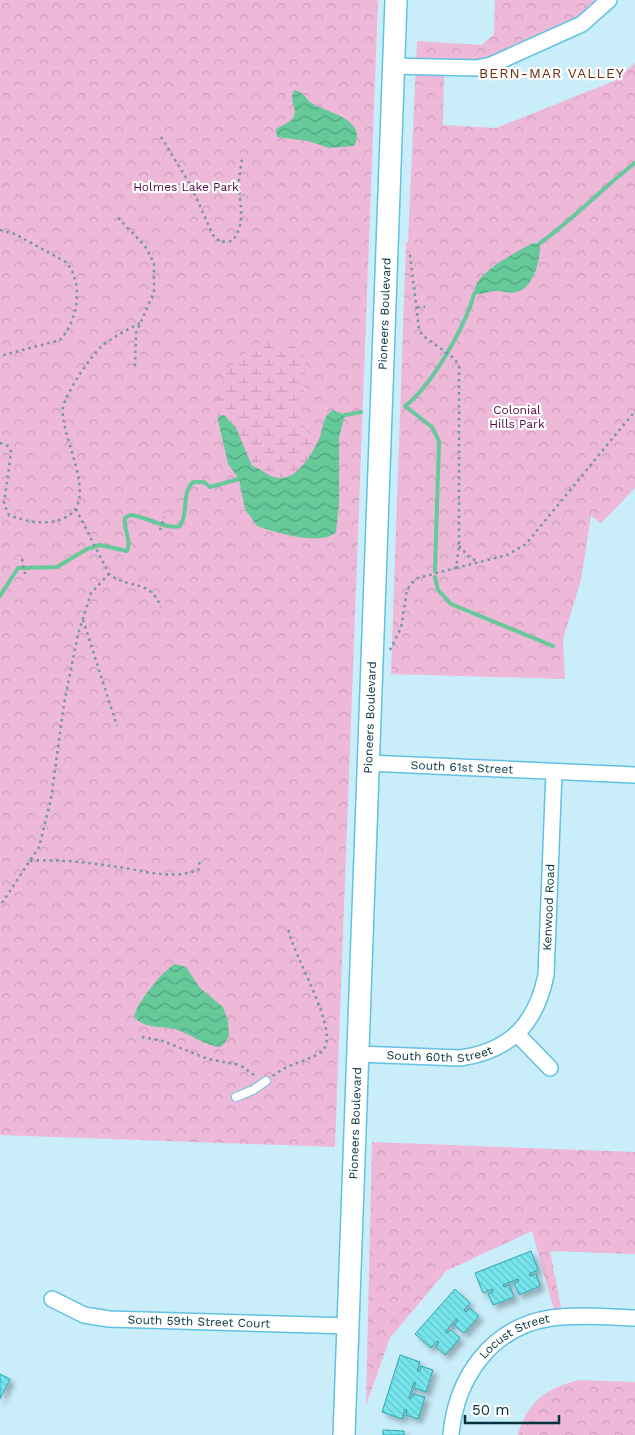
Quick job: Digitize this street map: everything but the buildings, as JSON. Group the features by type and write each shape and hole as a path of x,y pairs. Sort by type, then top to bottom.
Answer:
{"main road":[{"name":"Pioneers Boulevard","path":"344,1435 396,0"}],"street":[{"path":"393,66 477,68 491,65 582,24 609,0"},
{"name":"South 61st Street","path":"368,763 635,775"},
{"name":"Kenwood Road","path":"517,1034 537,1008 546,975 554,772"},
{"path":"517,1034 550,1068"},
{"name":"South 60th Street","path":"358,1054 460,1058 493,1050 517,1034"},
{"name":"South 59th Street Court","path":"52,1299 78,1313 109,1319 349,1326"},
{"name":"Locust Street","path":"451,1435 454,1409 466,1378 478,1359 501,1339 524,1326 550,1318 575,1316 635,1318"}],"lane":[{"path":"236,1097 266,1081"}],"path":[{"path":"161,137 186,178 213,236 220,242 232,241 237,235 240,226 242,210 239,180 242,159"},
{"path":"118,218 145,246 154,262 154,292 134,342 135,366"},
{"path":"0,230 14,234 66,262 72,269 77,287 72,316 65,335 60,340 0,356"},
{"path":"410,255 419,329 422,335 452,356 459,368 459,546 456,568"},
{"path":"417,307 425,307"},
{"path":"140,323 101,347 65,401 64,422 80,485 76,509 104,566 110,574 120,581 146,587 157,597 161,606"},
{"path":"390,650 401,628 407,590 412,583 418,578 517,551 526,544 635,411"},
{"path":"0,443 8,446 11,452 4,504 9,515 40,523 69,516 76,509"},
{"path":"160,530 164,517"},
{"path":"459,546 470,558 481,562"},
{"path":"22,559 25,574"},
{"path":"2,903 39,847 47,819 55,776 64,704 82,619 91,593 110,574"},
{"path":"82,619 117,726"},
{"path":"30,861 75,862 134,871 179,874 198,870 200,866 198,858"},
{"path":"142,1037 174,1045 208,1059 240,1065 259,1079 266,1081 285,1066 320,1053 328,1040 325,1021 294,949 288,927"}],"green space":[{"name":"Holmes Lake Park","path":"0,0 378,0 335,1147 0,1135"},
{"name":"Colonial Hills Park","path":"495,0 609,0 501,62 444,67 443,125 496,128 614,81 635,63 635,488 601,523 591,516 581,580 563,639 565,679 391,674 406,242 408,242 417,41 482,45 494,34"},
{"path":"283,340 298,349 304,357 306,376 303,420 311,436 319,437 302,465 289,476 282,478 274,477 252,466 236,428 219,416 218,420 217,406 225,378 233,365 243,355 255,347 268,342"},
{"path":"372,1142 635,1152 635,1254 550,1251 563,1317 556,1317 532,1231 446,1271 390,1338 366,1405"},
{"path":"580,1380 635,1382 635,1435 518,1435 527,1413 540,1398 558,1387"}],"water":[{"path":"295,90 302,93 316,106 350,122 357,136 354,146 329,148 308,141 277,137 276,129 293,118 295,111 292,96"},
{"path":"533,243 540,243 539,256 535,272 528,285 514,293 497,291 474,294 476,286 488,271"},
{"path":"333,410 345,415 339,438 339,505 336,532 320,538 309,538 257,526 245,509 239,479 228,464 218,420 219,416 224,415 236,428 252,466 273,477 284,478 298,471 309,458 320,437 325,418"},
{"path":"175,964 186,967 200,988 223,1007 228,1020 229,1036 220,1047 208,1044 175,1029 147,1025 134,1016 151,987"}],"waterway":[{"path":"540,243 565,224 635,163"},
{"path":"435,571 439,441 432,427 405,406 426,385 456,338 474,294"},
{"path":"345,415 361,412"},
{"path":"0,596 18,568 57,567 87,549 100,545 127,551 129,543 125,518 130,515 162,525 180,526 183,521 187,492 193,482 204,482 210,487 239,479"},
{"path":"435,577 438,590 451,604 553,646"}],"district":[{"name":"BERN-MAR VALLEY","path":"552,73"}]}
